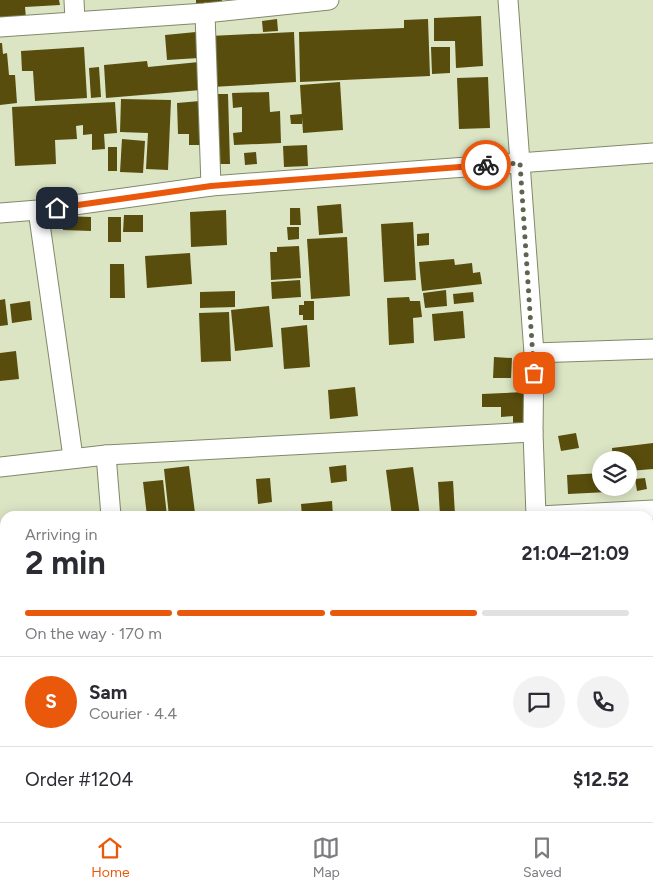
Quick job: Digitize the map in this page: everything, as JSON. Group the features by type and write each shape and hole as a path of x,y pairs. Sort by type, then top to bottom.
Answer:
{"street":[{"path":"74,0 75,21"},
{"path":"0,28 204,13 232,5 329,0"},
{"path":"508,0 534,353 533,432 538,511"},
{"path":"204,13 211,186"},
{"path":"0,212 38,210 211,186 653,153"},
{"path":"38,210 72,457"},
{"path":"534,353 653,349"},
{"path":"0,467 106,454 533,432"},
{"path":"106,454 111,511"},
{"path":"634,511 653,510"}],"building":[{"path":"0,0 59,0 60,5 25,7 26,18 0,19"},
{"path":"196,0 222,0 222,3 196,3"},
{"path":"481,16 483,66 456,68 455,41 434,41 434,18"},
{"path":"277,19 278,31 263,32 262,21"},
{"path":"428,19 430,76 300,82 299,32 404,28 404,20"},
{"path":"196,32 199,58 167,60 165,35"},
{"path":"294,32 296,82 212,87 210,36"},
{"path":"0,43 2,43 3,54 7,53 9,75 15,75 17,103 0,105"},
{"path":"84,47 87,98 35,101 33,71 22,71 21,51"},
{"path":"431,47 450,47 450,73 432,74"},
{"path":"147,61 148,67 199,62 201,90 106,98 104,65"},
{"path":"99,67 101,97 91,98 89,68"},
{"path":"488,77 490,128 459,129 457,78"},
{"path":"340,82 343,130 303,133 300,85"},
{"path":"269,92 270,112 280,111 281,143 234,145 233,133 242,132 242,107 233,108 232,93"},
{"path":"215,94 228,94 230,164 217,164"},
{"path":"121,99 171,100 168,170 146,169 148,133 120,132"},
{"path":"200,101 201,145 189,145 189,134 178,134 177,103"},
{"path":"115,102 117,133 104,134 105,149 92,150 92,134 83,135 83,125 76,126 77,139 55,140 56,164 15,166 12,107"},
{"path":"302,114 302,124 291,124 290,115"},
{"path":"122,139 145,141 143,173 120,172"},
{"path":"307,145 308,166 284,167 283,146"},
{"path":"108,147 117,147 117,171 108,171"},
{"path":"256,152 257,164 245,165 244,153"},
{"path":"341,204 343,233 319,235 317,206"},
{"path":"290,208 300,208 301,225 290,225"},
{"path":"226,210 227,245 191,247 190,212"},
{"path":"124,215 143,215 143,232 123,232"},
{"path":"63,216 91,217 91,231 63,230"},
{"path":"108,217 121,217 121,242 108,242"},
{"path":"413,222 416,280 384,282 381,224"},
{"path":"287,227 299,227 299,239 288,240"},
{"path":"429,233 429,245 417,246 417,234"},
{"path":"347,237 350,296 311,299 307,239"},
{"path":"299,246 301,278 271,280 270,252 277,252 277,247"},
{"path":"190,253 192,284 147,288 145,256"},
{"path":"454,259 455,265 472,263 473,273 480,272 482,284 422,291 419,262"},
{"path":"110,264 124,264 125,298 110,298"},
{"path":"300,280 301,297 272,299 271,282"},
{"path":"446,290 447,306 425,308 423,293"},
{"path":"235,291 235,307 200,308 200,292"},
{"path":"473,292 474,302 454,304 453,294"},
{"path":"409,297 410,301 420,301 422,317 413,318 414,343 389,345 387,298"},
{"path":"5,299 8,325 0,326 0,300"},
{"path":"30,301 32,320 12,323 10,304"},
{"path":"304,301 314,301 314,320 303,320 303,315 299,315 299,305 304,305"},
{"path":"269,306 273,347 235,351 231,310"},
{"path":"463,311 465,338 434,341 432,314"},
{"path":"229,312 231,361 201,362 199,313"},
{"path":"307,325 310,367 284,369 281,328"},
{"path":"16,351 19,379 0,381 0,353"},
{"path":"494,357 512,358 511,378 493,378"},
{"path":"355,387 358,416 330,419 328,390"},
{"path":"526,392 527,426 513,427 513,416 501,417 501,407 482,407 482,394"},
{"path":"576,433 579,448 561,451 558,436"},
{"path":"653,443 653,469 637,470 637,451 612,451 612,448"},
{"path":"346,465 347,481 331,483 329,467"},
{"path":"189,466 195,511 168,511 164,469"},
{"path":"413,467 419,511 391,511 386,470"},
{"path":"592,474 592,493 568,494 567,475"},
{"path":"270,478 272,502 258,504 256,479"},
{"path":"645,478 647,489 637,491 637,479"},
{"path":"163,480 166,511 146,511 143,482"},
{"path":"453,481 455,511 440,511 438,482"},
{"path":"332,501 333,511 302,511 301,504"}],"way so far":[{"path":"486,165 520,163 534,373"}],"route":[{"path":"57,208 211,186 486,165"}]}
